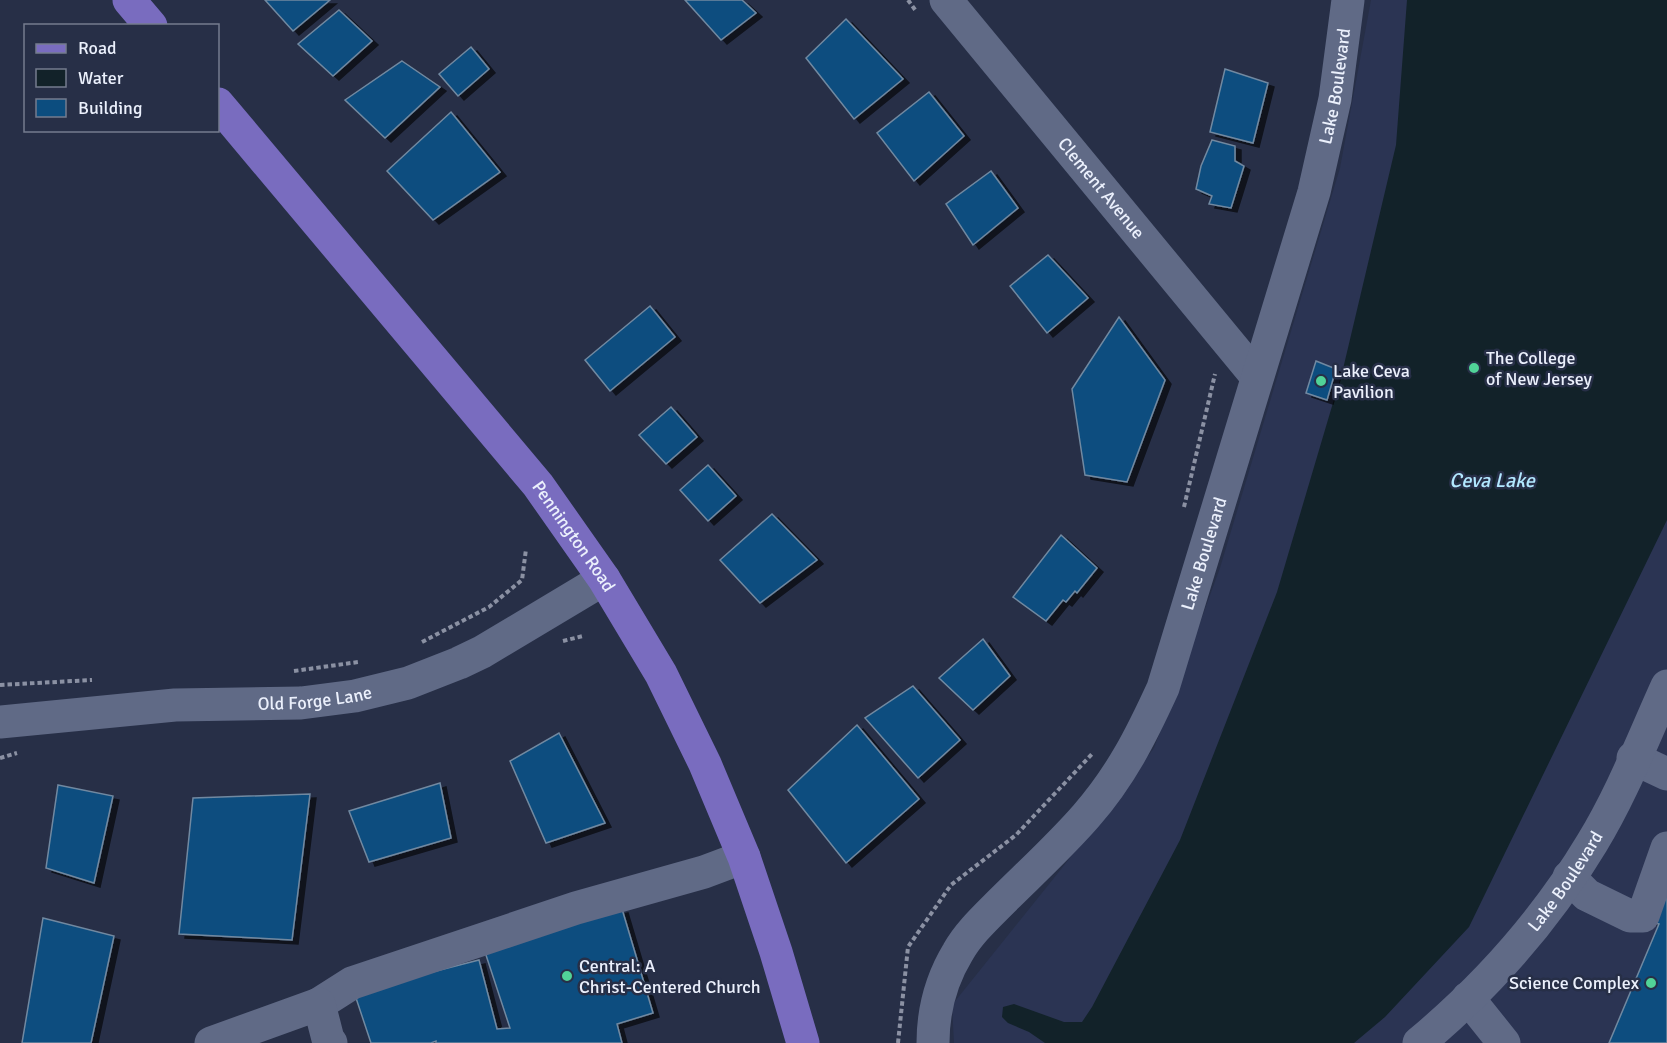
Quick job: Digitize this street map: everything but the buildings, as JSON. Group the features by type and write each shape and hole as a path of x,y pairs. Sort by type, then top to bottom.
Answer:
{"main road":[{"path":"129,0 149,24"},
{"name":"Pennington Road","path":"219,105 538,485 604,579 661,674 705,764 744,857 803,1043"}],"street":[{"name":"Lake Boulevard","path":"933,1043 933,1023 941,987 958,951 979,924 1085,817 1112,783 1139,740 1163,688 1314,192 1335,99 1348,0"},
{"name":"Clement Avenue","path":"934,9 1257,377"},
{"name":"Old Forge Lane","path":"0,722 175,705 301,703 355,696 408,683 459,663 482,652 604,579"},
{"name":"Lake Boulevard","path":"1419,1043 1492,974 1535,924 1592,844 1614,802 1667,686"},
{"path":"1634,758 1667,774"},
{"path":"1569,877 1587,895 1630,916 1643,916 1667,848"},
{"path":"211,1043 265,1034 320,1004 352,983 576,908 704,872 744,857"},
{"path":"1468,998 1504,1043"},
{"path":"320,1004 331,1043"}],"path":[{"path":"908,0 934,9"},
{"path":"1183,509 1216,369"},
{"path":"416,646 489,607 522,580 526,549"},
{"path":"292,671 361,661"},
{"path":"0,685 93,680"},
{"path":"898,1043 908,947 951,885 1016,835 1098,748"}],"shaded area":[{"name":"Ceva Lake","path":"1371,0 1667,0 1667,1043 954,1043 952,1005 1062,868 1154,748 1220,568 1340,168"}],"water":[{"name":"Ceva Lake","path":"1407,0 1667,0 1667,520 1469,927 1385,1017 1354,1043 1045,1043 1029,1032 1008,1023 1002,1017 1003,1007 1014,1004 1064,1022 1082,1022 1092,1007 1180,840 1277,592 1343,369 1396,145"}],"place":[{"name":"The College of New Jersey","path":"1474,368"},
{"name":"Lake Ceva Pavilion","path":"1321,381"},
{"name":"Central: A Christ-Centered Church","path":"567,976"},
{"name":"Science Complex","path":"1651,983"}]}
